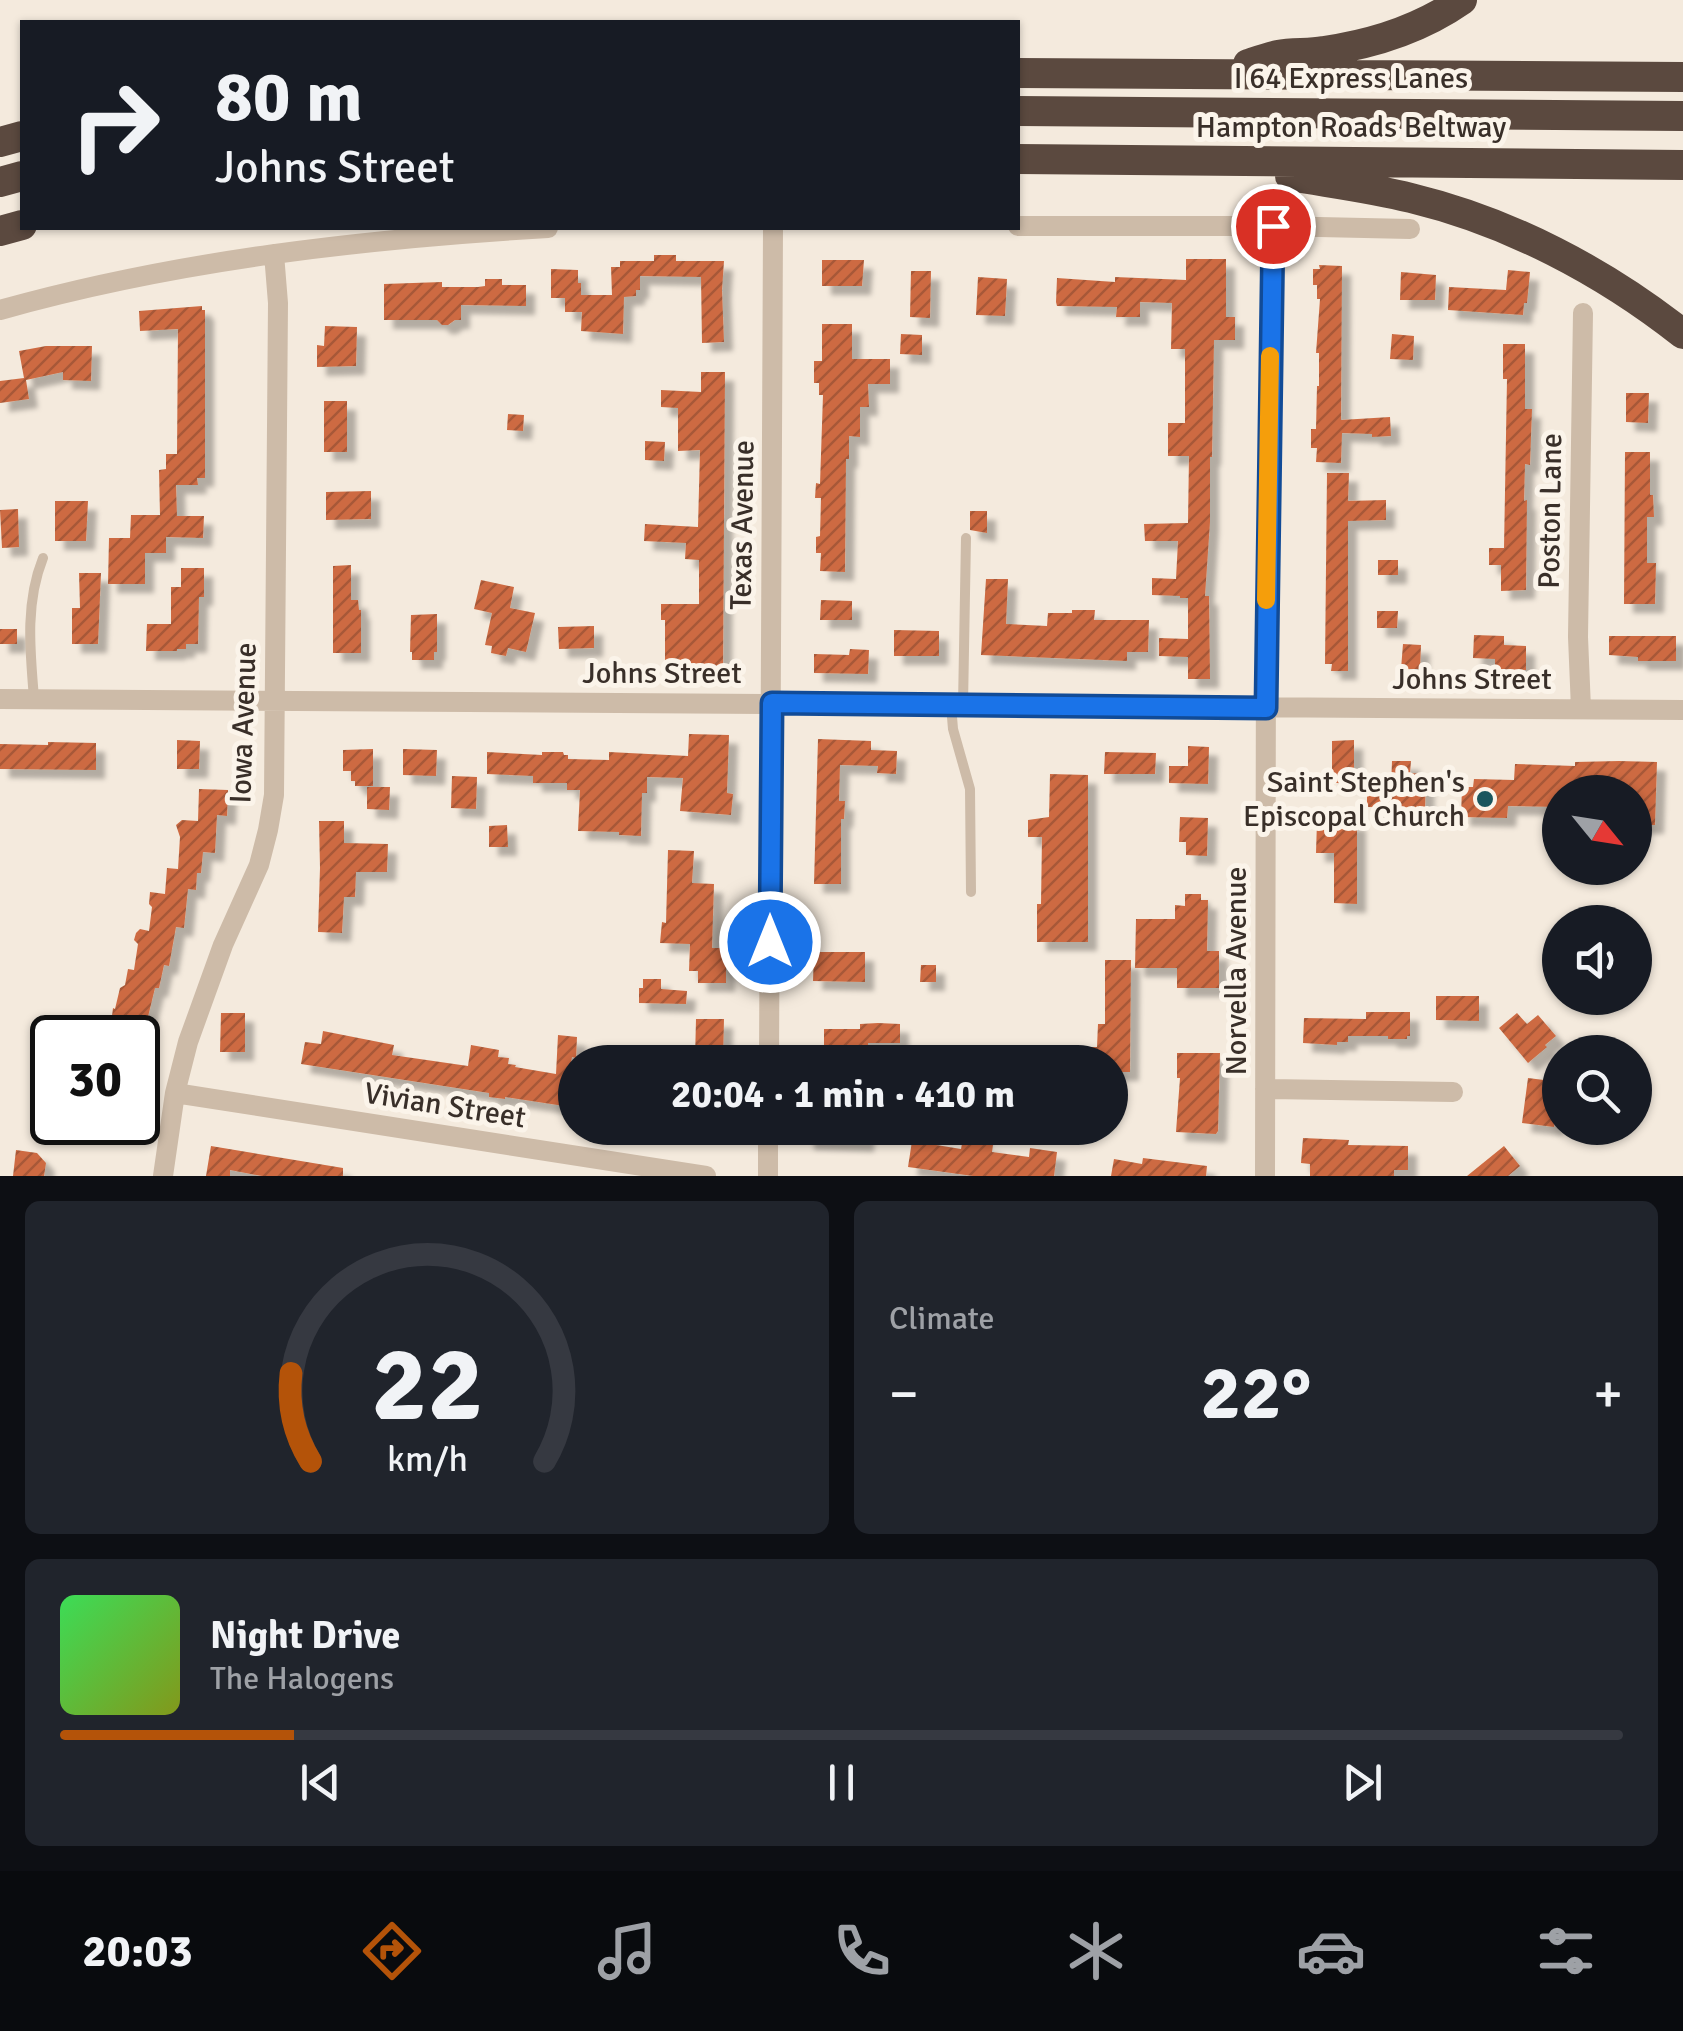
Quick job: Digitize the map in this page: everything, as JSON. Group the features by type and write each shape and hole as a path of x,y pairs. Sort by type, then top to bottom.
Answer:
{"highway":[{"path":"1218,74 1278,54 1327,51 1365,43 1413,28 1462,0"},
{"name":"Hampton Roads Beltway","path":"1020,73 1683,78"},
{"name":"I 64 Express Lanes","path":"1020,111 1683,116"},
{"name":"Hampton Roads Beltway","path":"1020,160 1683,165"},
{"path":"1208,161 1407,197 1499,226 1596,274 1683,334"}],"street":[{"path":"1020,226 1410,229"},
{"name":"Norvella Avenue","path":"1265,1176 1273,226"},
{"path":"0,310 156,274 274,254 423,236 517,230"},
{"name":"Texas Avenue","path":"769,1045 774,230"},
{"name":"Iowa Avenue","path":"163,1176 175,1092 188,1042 223,946 259,865 274,795 278,303 274,254"},
{"name":"Poston Lane","path":"1581,709 1578,618 1583,313"},
{"name":"Johns Street","path":"0,699 1683,710"},
{"path":"1266,1089 1453,1092"},
{"name":"Vivian Street","path":"175,1092 706,1176"},
{"path":"768,1145 768,1176"}],"lane":[{"path":"966,538 953,730 970,788 971,892"},
{"path":"34,699 30,602 43,558"}],"building":[{"path":"654,255 676,255 676,261 724,261 724,342 702,343 701,277 640,276 636,296 624,297 623,334 581,331 582,312 565,312 565,298 551,298 551,269 578,270 581,295 612,295 611,267 620,267 620,261 654,261"},
{"path":"1186,259 1226,259 1226,317 1235,317 1235,340 1214,340 1205,596 1209,596 1210,679 1188,679 1188,657 1159,656 1159,638 1188,639 1188,598 1152,595 1152,578 1176,579 1178,541 1145,541 1144,524 1188,523 1189,456 1168,456 1168,423 1185,423 1185,349 1171,349 1172,303 1140,302 1140,317 1116,317 1117,307 1057,306 1056,302 1057,278 1115,282 1115,277 1186,280"},
{"path":"822,260 864,260 862,286 822,286"},
{"path":"1319,265 1342,266 1341,420 1390,417 1391,436 1342,433 1341,463 1316,462 1317,448 1311,448 1319,386 1316,353 1320,299 1317,285 1313,285 1313,269 1320,269"},
{"path":"1508,270 1530,272 1523,315 1448,310 1449,287 1506,290"},
{"path":"911,271 931,271 930,318 910,317"},
{"path":"1401,272 1436,275 1435,300 1400,300"},
{"path":"978,277 1007,279 1005,316 976,315"},
{"path":"485,279 502,279 502,285 526,285 526,306 461,305 461,320 448,325 437,320 384,320 384,284 442,282 442,287 478,287 485,286"},
{"path":"202,306 205,478 197,478 198,485 176,485 177,516 204,516 203,538 166,537 166,553 145,553 145,584 108,584 109,538 130,538 131,515 160,515 159,470 166,469 166,454 177,454 178,329 140,331 139,311"},
{"path":"822,324 852,324 852,359 890,359 890,384 868,384 869,407 860,407 860,437 849,436 845,572 820,571 821,553 816,553 821,498 815,498 816,483 820,484 823,395 819,395 819,383 814,383 814,361 822,361"},
{"path":"325,326 357,327 356,366 317,367 317,345 324,346"},
{"path":"901,334 922,335 922,355 900,354"},
{"path":"1392,334 1414,336 1413,360 1390,359"},
{"path":"1503,344 1525,344 1525,409 1532,409 1530,465 1525,464 1526,590 1501,591 1501,565 1489,565 1489,548 1504,548 1507,379 1503,379"},
{"path":"46,346 92,346 91,381 63,380 63,372 26,380 29,399 0,403 0,381 24,378 19,351"},
{"path":"701,372 725,372 723,671 665,670 665,620 661,620 661,604 699,604 699,560 685,559 686,543 644,541 645,524 698,527 700,450 678,451 678,408 661,407 661,390 701,392"},
{"path":"1626,393 1649,393 1648,423 1626,422"},
{"path":"324,401 347,401 347,452 324,452"},
{"path":"508,414 524,415 523,431 507,430"},
{"path":"645,441 665,442 664,461 645,460"},
{"path":"1625,452 1650,452 1654,517 1647,517 1647,563 1656,563 1655,604 1624,604"},
{"path":"1327,473 1349,473 1348,501 1386,500 1386,520 1348,521 1348,671 1331,671 1332,664 1325,664"},
{"path":"371,491 371,519 326,520 326,492"},
{"path":"55,501 88,501 86,541 55,541"},
{"path":"18,509 19,547 2,548 0,510"},
{"path":"970,511 987,511 987,533 970,530"},
{"path":"1378,560 1398,560 1398,575 1378,575"},
{"path":"351,565 351,600 358,600 361,610 361,653 333,653 333,566"},
{"path":"181,568 204,568 198,644 186,644 186,649 177,651 146,651 147,624 171,624 171,587 181,587"},
{"path":"79,573 101,573 98,644 72,644 72,608 80,608"},
{"path":"986,579 1008,579 1006,624 1047,626 1048,613 1072,610 1095,610 1094,620 1149,620 1148,652 1127,652 1127,661 981,655"},
{"path":"481,580 514,587 510,608 535,613 526,652 508,648 506,656 491,653 492,646 485,645 492,613 474,609"},
{"path":"821,600 852,601 852,620 820,620"},
{"path":"1377,611 1398,611 1397,628 1377,628"},
{"path":"437,614 434,660 412,660 411,615"},
{"path":"594,626 594,648 559,649 558,627"},
{"path":"0,629 17,629 17,644 0,644"},
{"path":"894,630 939,631 939,656 894,656"},
{"path":"1474,635 1504,636 1504,645 1526,646 1526,670 1495,669 1495,659 1473,658"},
{"path":"1609,636 1676,636 1676,661 1638,661 1638,657 1609,655"},
{"path":"1403,644 1421,645 1420,669 1401,669"},
{"path":"850,649 869,650 868,674 814,673 814,654 849,655"},
{"path":"689,734 729,735 727,793 733,794 731,815 680,811 683,778 647,777 647,793 642,793 641,836 578,831 580,790 567,790 567,783 533,783 533,776 487,774 487,752 563,752 568,759 609,760 609,752 688,756"},
{"path":"818,739 871,741 871,750 897,751 896,774 877,773 878,766 840,765 839,801 845,801 841,819 841,884 814,884"},
{"path":"177,740 200,741 199,769 177,769"},
{"path":"1354,740 1354,783 1332,783 1332,741"},
{"path":"96,743 96,770 0,769 0,744"},
{"path":"1188,746 1209,747 1208,784 1169,783 1169,766 1188,766"},
{"path":"373,749 373,786 355,786 351,771 343,771 343,750"},
{"path":"403,749 437,750 436,776 403,775"},
{"path":"1105,752 1156,753 1155,774 1104,774"},
{"path":"1392,761 1411,761 1410,773 1426,774 1425,808 1367,807 1367,788 1391,788"},
{"name":"Saint Stephen's Episcopal Church","path":"1575,762 1657,762 1655,825 1652,775 1542,775 1542,807 1508,806 1507,818 1461,817 1462,787 1473,787 1474,779 1514,780 1515,764 1575,766"},
{"path":"1050,774 1088,775 1088,942 1037,942 1042,837 1028,837 1028,820 1049,817"},
{"path":"452,776 477,777 476,809 451,808"},
{"path":"367,787 390,787 389,810 367,809"},
{"path":"199,789 228,790 227,816 217,815 215,853 203,852 196,890 188,889 184,928 176,927 169,966 164,965 148,1015 112,1015 128,969 134,970 136,933 140,929 149,931 150,892 165,894 167,868 178,869 180,837 176,825 182,820 198,821"},
{"path":"1180,817 1208,818 1207,856 1186,855 1186,842 1179,842"},
{"path":"319,821 344,821 344,843 388,844 387,872 356,872 355,897 344,897 342,933 318,932"},
{"path":"1317,821 1357,821 1357,904 1334,903 1334,853 1316,853"},
{"path":"507,825 508,847 489,847 489,826"},
{"path":"668,850 694,851 692,883 714,884 712,948 726,948 726,983 698,983 698,971 689,971 690,944 660,943 662,922 666,923"},
{"path":"1185,894 1201,894 1201,900 1208,900 1207,951 1219,951 1219,988 1177,988 1177,968 1135,968 1136,919 1175,919 1175,905 1185,906"},
{"path":"814,952 865,952 865,982 813,981"},
{"path":"1105,960 1131,960 1130,1072 1128,1045 1097,1045 1098,1024 1105,1024"},
{"path":"921,965 936,965 936,982 920,982"},
{"path":"643,979 661,979 661,989 687,991 686,1004 639,1003"},
{"path":"1436,996 1479,996 1479,1021 1436,1020"},
{"path":"1366,1012 1410,1012 1410,1036 1348,1036 1348,1042 1337,1045 1303,1043 1304,1018 1366,1019"},
{"path":"221,1013 245,1013 245,1052 220,1052"},
{"path":"1517,1013 1527,1024 1538,1015 1555,1035 1542,1035 1542,1051 1528,1063 1499,1028"},
{"path":"696,1019 724,1019 723,1045 695,1045"},
{"path":"860,1024 900,1024 900,1043 824,1045 824,1029 860,1029"},
{"path":"323,1031 394,1045 392,1055 468,1066 471,1045 499,1050 498,1057 509,1058 508,1064 515,1067 556,1074 558,1035 577,1037 577,1045 558,1045 558,1105 301,1064 305,1042 321,1044"},
{"path":"1177,1053 1220,1053 1216,1134 1176,1132 1180,1078"},
{"path":"1528,1078 1542,1080 1542,1126 1522,1123"},
{"path":"1303,1138 1349,1140 1348,1145 1408,1146 1408,1170 1394,1170 1394,1176 1310,1176 1310,1164 1301,1163"},
{"path":"911,1145 961,1149 962,1145 993,1145 992,1152 1029,1157 1030,1148 1057,1152 1054,1176 973,1176 908,1167"},
{"path":"211,1146 343,1168 343,1176 262,1176 230,1170 230,1176 206,1176"},
{"path":"1504,1146 1520,1166 1508,1176 1467,1176"},
{"path":"16,1150 37,1153 46,1163 44,1176 13,1176"},
{"path":"1143,1158 1207,1166 1206,1176 1111,1176 1114,1159 1142,1164"}],"slow traffic":[{"path":"1266,600 1270,356"}],"place":[{"name":"Saint Stephen's Episcopal Church","path":"1485,799"}],"route":[{"path":"770,942 772,703 1266,708 1273,226"}]}
